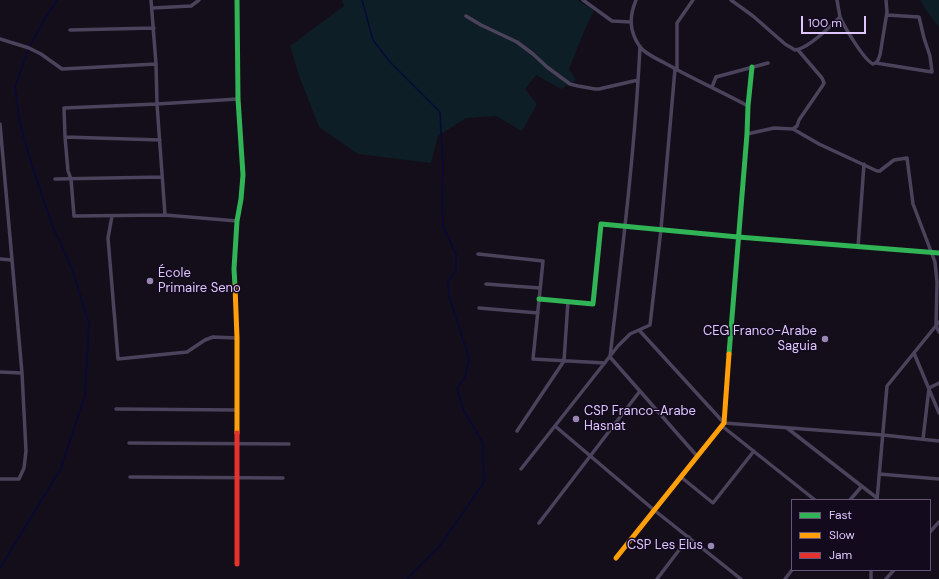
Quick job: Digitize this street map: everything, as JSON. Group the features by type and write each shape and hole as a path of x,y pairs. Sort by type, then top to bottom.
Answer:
{"street":[{"path":"151,0 165,215"},
{"path":"152,8 191,6 199,0"},
{"path":"237,0 238,99 243,175 237,221 234,269 237,338 237,564"},
{"path":"583,0 612,21 631,22"},
{"path":"636,0 632,10 632,30 644,51 676,70 748,106"},
{"path":"521,469 618,346 630,334 650,325 661,229 676,70 677,23 693,0"},
{"path":"730,0 754,17 785,44 795,50 798,50 822,78 824,83 793,130"},
{"path":"837,0 840,18 866,58 871,63 932,72 930,56 919,17 887,15"},
{"path":"876,63 880,55 887,15 886,0"},
{"path":"466,16 522,45 547,67 570,84 599,89 638,80"},
{"path":"798,50 815,40 840,18"},
{"path":"70,30 154,28"},
{"path":"0,39 29,48 41,54 62,69 156,64"},
{"path":"640,46 626,226 610,356 697,456"},
{"path":"712,87 716,77 768,63"},
{"path":"616,558 723,424 752,67"},
{"path":"237,221 165,215 74,216 71,179 68,171 64,108 238,99"},
{"path":"0,124 22,373 26,451 24,468 19,479 0,479"},
{"path":"747,134 774,128 793,130 877,171 880,171 894,160 907,158 913,204 935,262 937,282 936,326 939,332"},
{"path":"65,137 160,140"},
{"path":"858,247 864,164"},
{"path":"55,179 162,177"},
{"path":"112,216 108,238 118,359 187,352 205,340 213,337 237,338"},
{"path":"539,298 593,304 601,224 738,237 939,253"},
{"path":"478,254 543,261 533,359 605,363"},
{"path":"0,260 12,260"},
{"path":"486,284 540,288"},
{"path":"517,431 564,361 568,301"},
{"path":"479,308 538,314"},
{"path":"877,499 886,386 939,322"},
{"path":"639,330 723,424 814,499"},
{"path":"914,353 939,412"},
{"path":"0,372 22,373"},
{"path":"929,388 939,383"},
{"path":"923,439 929,388"},
{"path":"539,523 640,391"},
{"path":"116,409 237,410"},
{"path":"723,424 882,435 939,441"},
{"path":"555,426 654,510 741,579"},
{"path":"787,428 877,499"},
{"path":"129,443 289,444"},
{"path":"681,477 713,503 754,451"},
{"path":"879,474 939,479 939,475"},
{"path":"130,477 283,478"},
{"path":"851,499 862,486"},
{"path":"931,531 939,522"},
{"path":"657,579 689,537"},
{"path":"785,579 791,571"},
{"path":"886,579 893,571"}],"shaded area":[{"path":"342,0 578,0 594,11 569,69 576,80 561,89 536,75 525,89 537,104 522,131 496,116 466,118 438,136 431,163 358,154 319,127 300,78 290,46 344,6"},
{"path":"920,0 939,0 939,27 926,10"}],"waterway":[{"path":"0,568 60,470 85,395 89,324 73,272 51,222 32,166 19,119 15,87 29,48 57,0"},
{"path":"362,0 373,40 390,62 440,112 443,167 443,226 456,254 456,271 448,281 449,297 469,358 465,377 457,389 464,411 483,443 484,482 439,547 407,579"}],"traffic: fast":[{"path":"235,286 234,269 237,221 243,175 238,99 237,0"},
{"path":"729,354 752,67"},
{"path":"539,299 593,304 601,224 738,237 939,253"}],"traffic: slow":[{"path":"235,286 237,338 237,433"},
{"path":"616,558 724,423 729,354"}],"traffic: jam":[{"path":"237,433 237,564"}],"place":[{"name":"École Primaire Seno","path":"150,281"},
{"name":"CEG Franco-Arabe Saguia","path":"825,339"},
{"name":"CSP Franco-Arabe Hasnat","path":"576,419"},
{"name":"CSP Les Elus","path":"711,546"}]}
